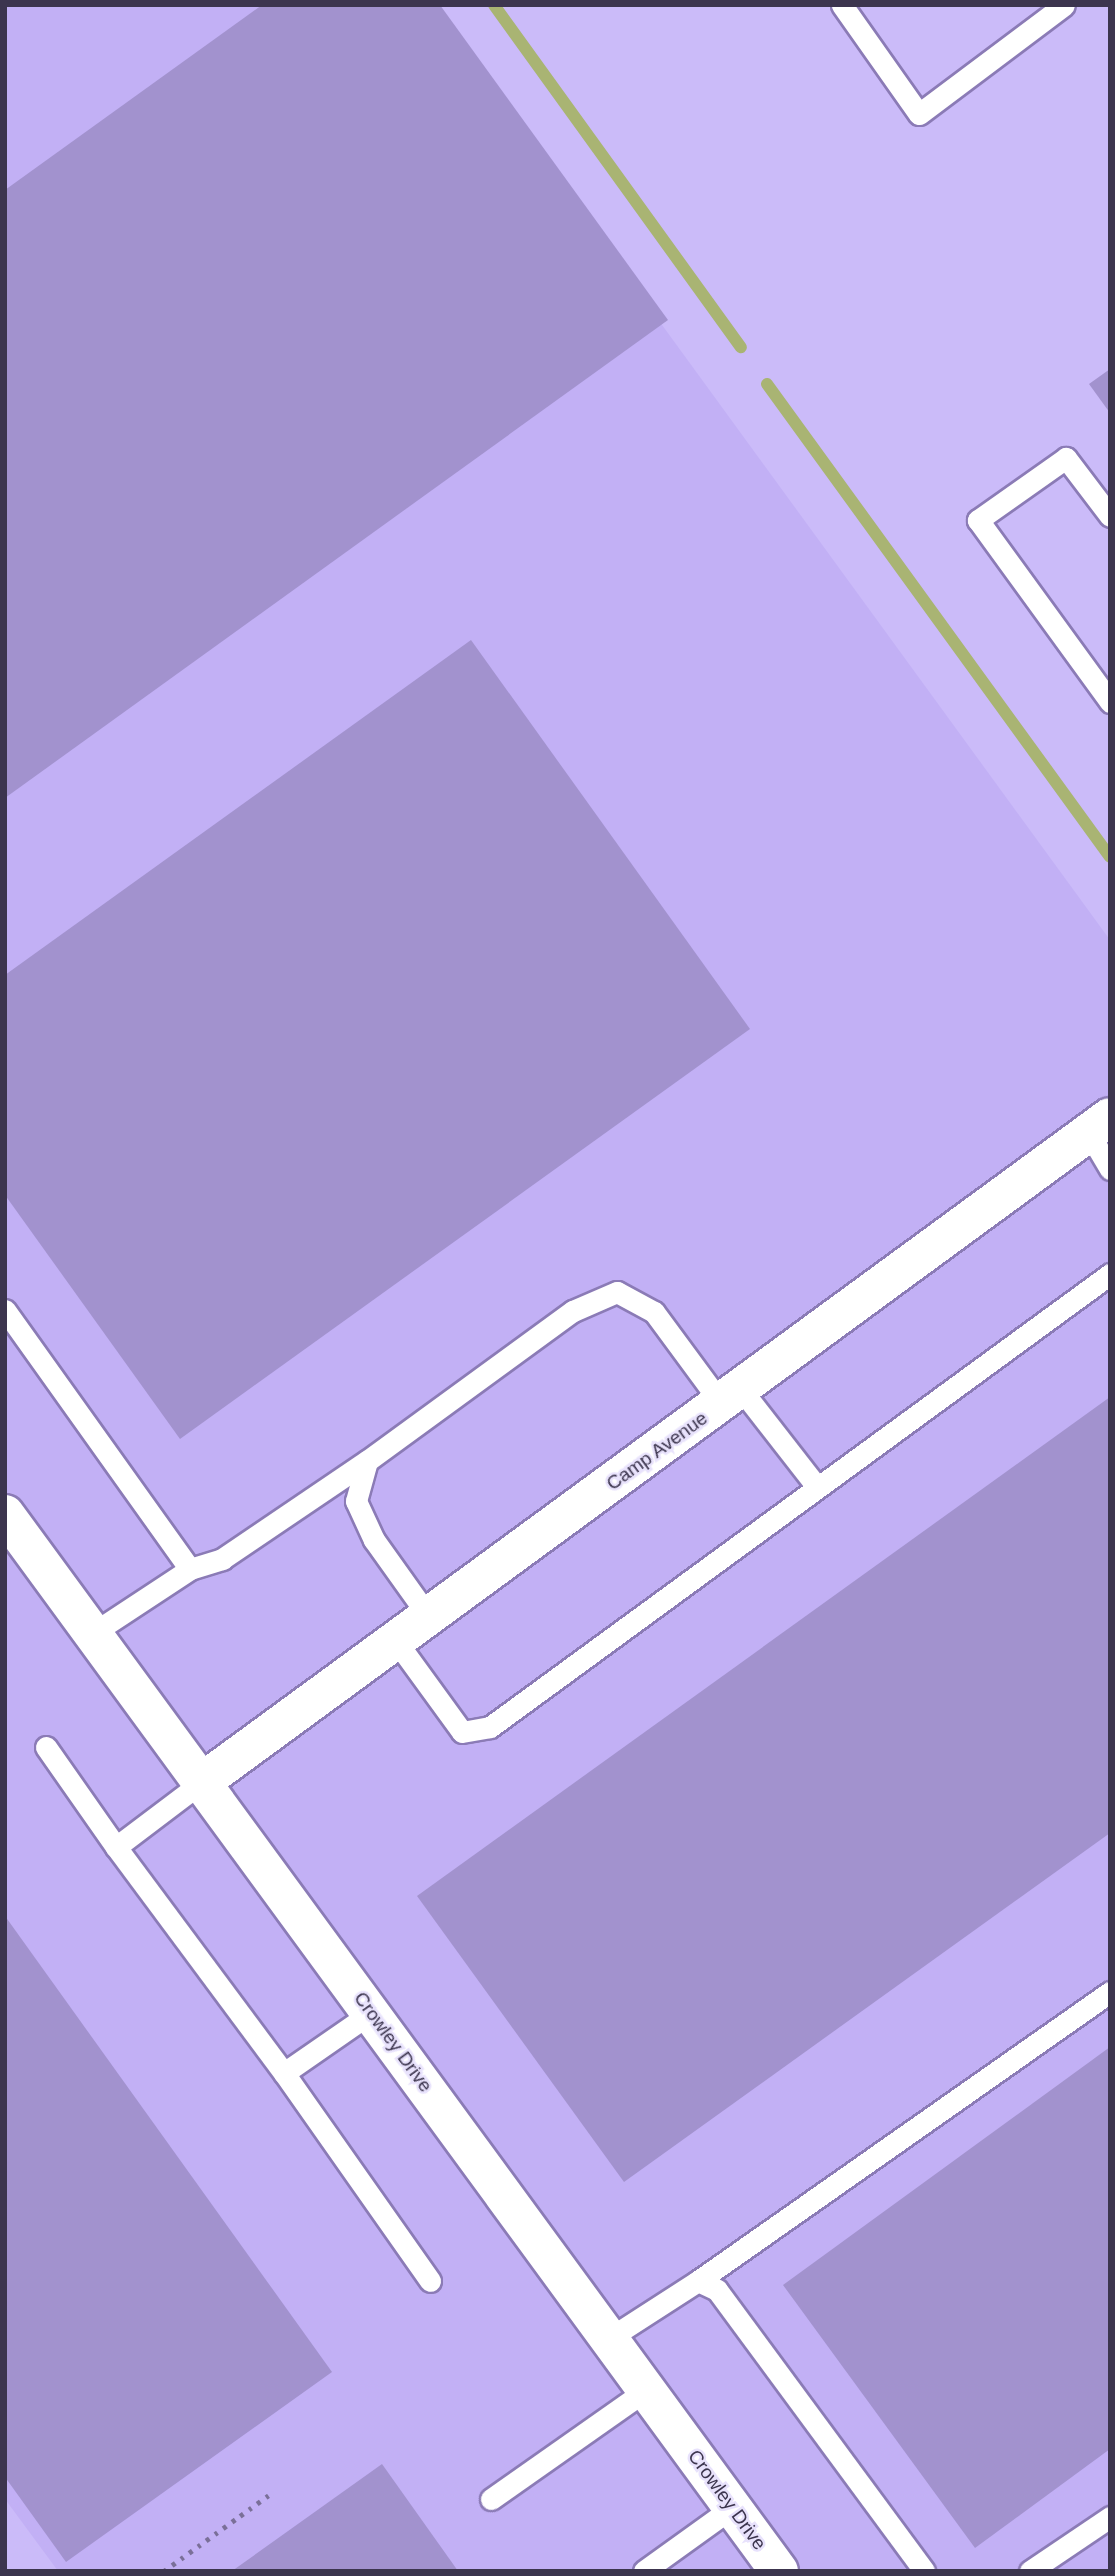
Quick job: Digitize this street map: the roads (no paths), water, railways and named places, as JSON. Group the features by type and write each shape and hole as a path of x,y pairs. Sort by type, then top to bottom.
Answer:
{"street":[{"name":"Camp Avenue","path":"202,1782 1099,1125"},
{"name":"Crowley Drive","path":"5,1514 779,2571"}],"lane":[{"path":"842,5 919,114 1063,5"},
{"path":"1110,516 1066,458 978,520 1110,702"},
{"path":"1099,1125 1110,1169"},
{"path":"396,1641 462,1732 489,1727 1110,1274"},
{"path":"93,1633 190,1569 222,1559 367,1461 572,1311 617,1292 654,1312 817,1487"},
{"path":"5,1310 190,1569"},
{"path":"367,1461 356,1501 374,1540 429,1617"},
{"path":"46,1747 116,1847 284,2073 430,2281"},
{"path":"116,1847 202,1782"},
{"path":"608,2339 698,2281 1110,1992"},
{"path":"284,2073 372,2012"},
{"path":"698,2281 717,2290 752,2334 924,2571"},
{"path":"491,2498 646,2390"},
{"path":"644,2571 733,2507"},
{"path":"1030,2571 1110,2517"}],"waterway":[{"path":"494,5 741,347"},
{"path":"767,384 1110,857"}],"railway":[{"path":"164,2571 269,2495"}]}
